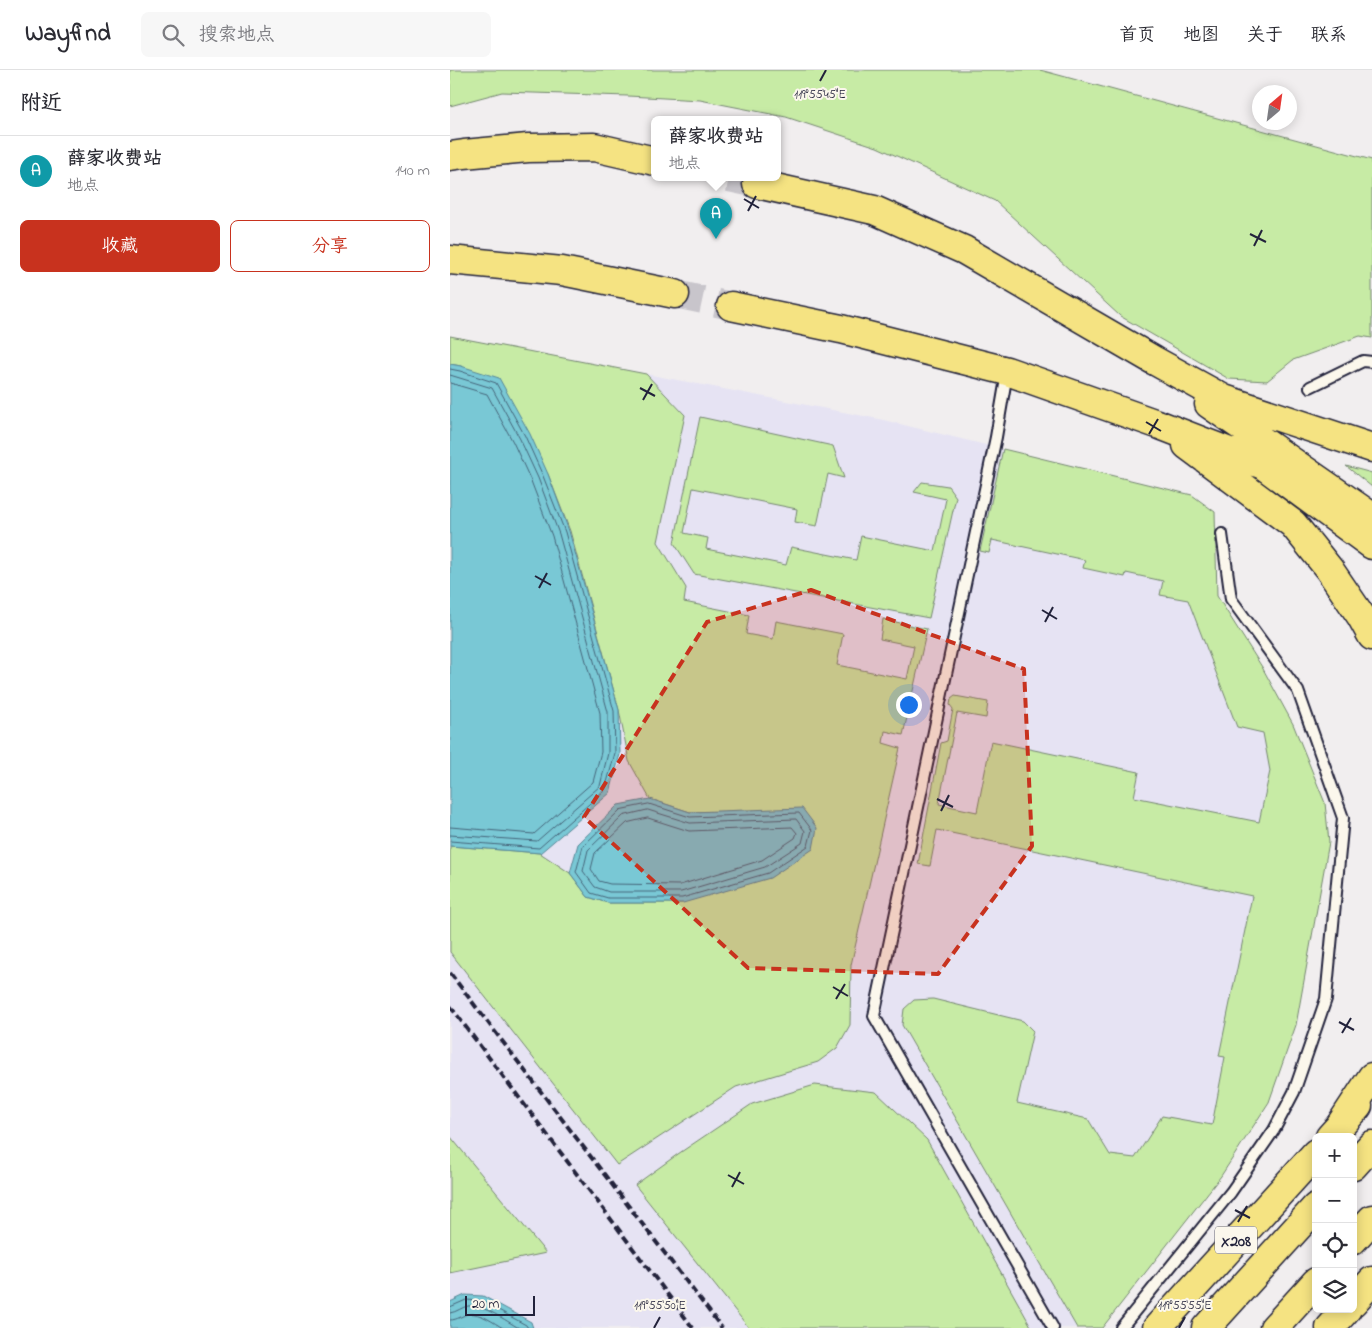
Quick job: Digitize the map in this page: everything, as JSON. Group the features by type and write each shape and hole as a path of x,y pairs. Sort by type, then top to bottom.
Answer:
{"main road":[{"path":"450,156 528,148 594,147 651,160"},
{"path":"757,184 874,210 964,250 1154,361 1224,399 1372,448"},
{"path":"450,260 562,271 675,294"},
{"path":"731,306 842,329 1007,371 1160,425 1263,465 1372,544"},
{"path":"1154,361 1214,407 1372,517"},
{"path":"1160,425 1293,524 1329,569 1361,616 1372,636"},
{"path":"1336,1131 1372,1077"},
{"path":"1336,1131 1372,1089"},
{"path":"1357,1162 1372,1145"},
{"name":"X208","path":"1157,1328 1312,1157"},
{"path":"1206,1328 1312,1211"},
{"path":"1357,1236 1372,1219"},
{"path":"1357,1298 1372,1281"},
{"path":"1274,1328 1312,1286"},
{"path":"1330,1328 1343,1313"}],"lane":[{"path":"1310,387 1362,361 1372,362"},
{"path":"1007,371 992,456 874,1016 1053,1328"},
{"path":"1120,1328 1231,1192 1274,1130 1294,1092 1326,999 1343,818 1298,691 1231,599 1222,534"}],"highlighted area":[{"path":"811,590 1024,669 1032,846 938,974 748,968 584,817 707,622"}],"shaded area":[{"path":"450,336 879,419 1192,495 1215,512 1217,596 1262,667 1293,724 1325,803 1329,842 1296,1025 1269,1102 1221,1176 1102,1328 450,1328"}],"green space":[{"path":"450,70 1040,70 1252,127 1252,130 1261,130 1372,160 1372,338 1360,336 1293,360 1267,381 1229,379 1120,316 995,201 877,147 786,117 700,100 502,92 450,106"},
{"path":"450,336 646,374 685,415 658,542 686,588 684,602 749,615 746,634 773,639 776,621 843,634 837,665 907,679 914,646 880,639 883,619 927,629 903,735 885,731 883,743 900,748 851,965 850,1025 837,1048 818,1062 736,1087 617,1165 450,952 450,846 540,853 570,873 588,897 608,903 683,903 739,811 690,812 650,799 629,761 619,710 570,531 548,474 461,366 450,364"},
{"path":"700,417 833,446 844,478 828,474 817,526 795,522 797,509 693,488 684,533 708,538 706,549 786,565 791,547 856,560 861,536 935,551 946,499 914,492 922,482 948,486 956,497 929,618 694,574 674,543"},
{"path":"1003,449 1192,495 1215,512 1217,596 1262,667 1293,724 1325,803 1329,842 1296,1025 1269,1102 1221,1176 1102,1328 1077,1328 902,1025 904,1009 914,1000 933,999 1023,1021 1033,1031 1017,1103 1088,1119 1110,1155 1135,1158 1162,1116 1212,1125 1225,1057 1219,1056 1252,896 937,830 930,866 918,864 941,743 947,741 953,709 950,705 951,699 955,696 988,702 986,718 957,713 939,804 977,812 991,741 1139,772 1134,797 1259,822 1270,771 1263,733 1237,727 1188,600 1160,595 1163,581 1126,573 1125,577 1083,568 1085,560 992,540 989,553 980,551"},
{"path":"1346,466 1372,473 1372,487"},
{"path":"815,1085 876,1092 927,1140 1032,1328 749,1328 635,1185 752,1104"},
{"path":"450,1136 546,1253 450,1273"}],"water":[{"path":"450,364 499,378 530,434 548,474 569,531 619,710 620,754 610,793 540,853 450,846"},
{"path":"650,799 690,812 802,808 817,828 813,849 770,878 683,903 608,903 588,897 570,873 578,844 618,805"},
{"path":"465,1295 483,1296 531,1322 533,1328 450,1328 450,1302"}],"tunnel":[{"path":"743,181 757,184"},
{"path":"675,294 731,306"}],"railway":[{"path":"450,973 722,1328"},
{"path":"450,1006 693,1328"}],"place":[{"name":"薛家收费站","path":"716,239"}]}
